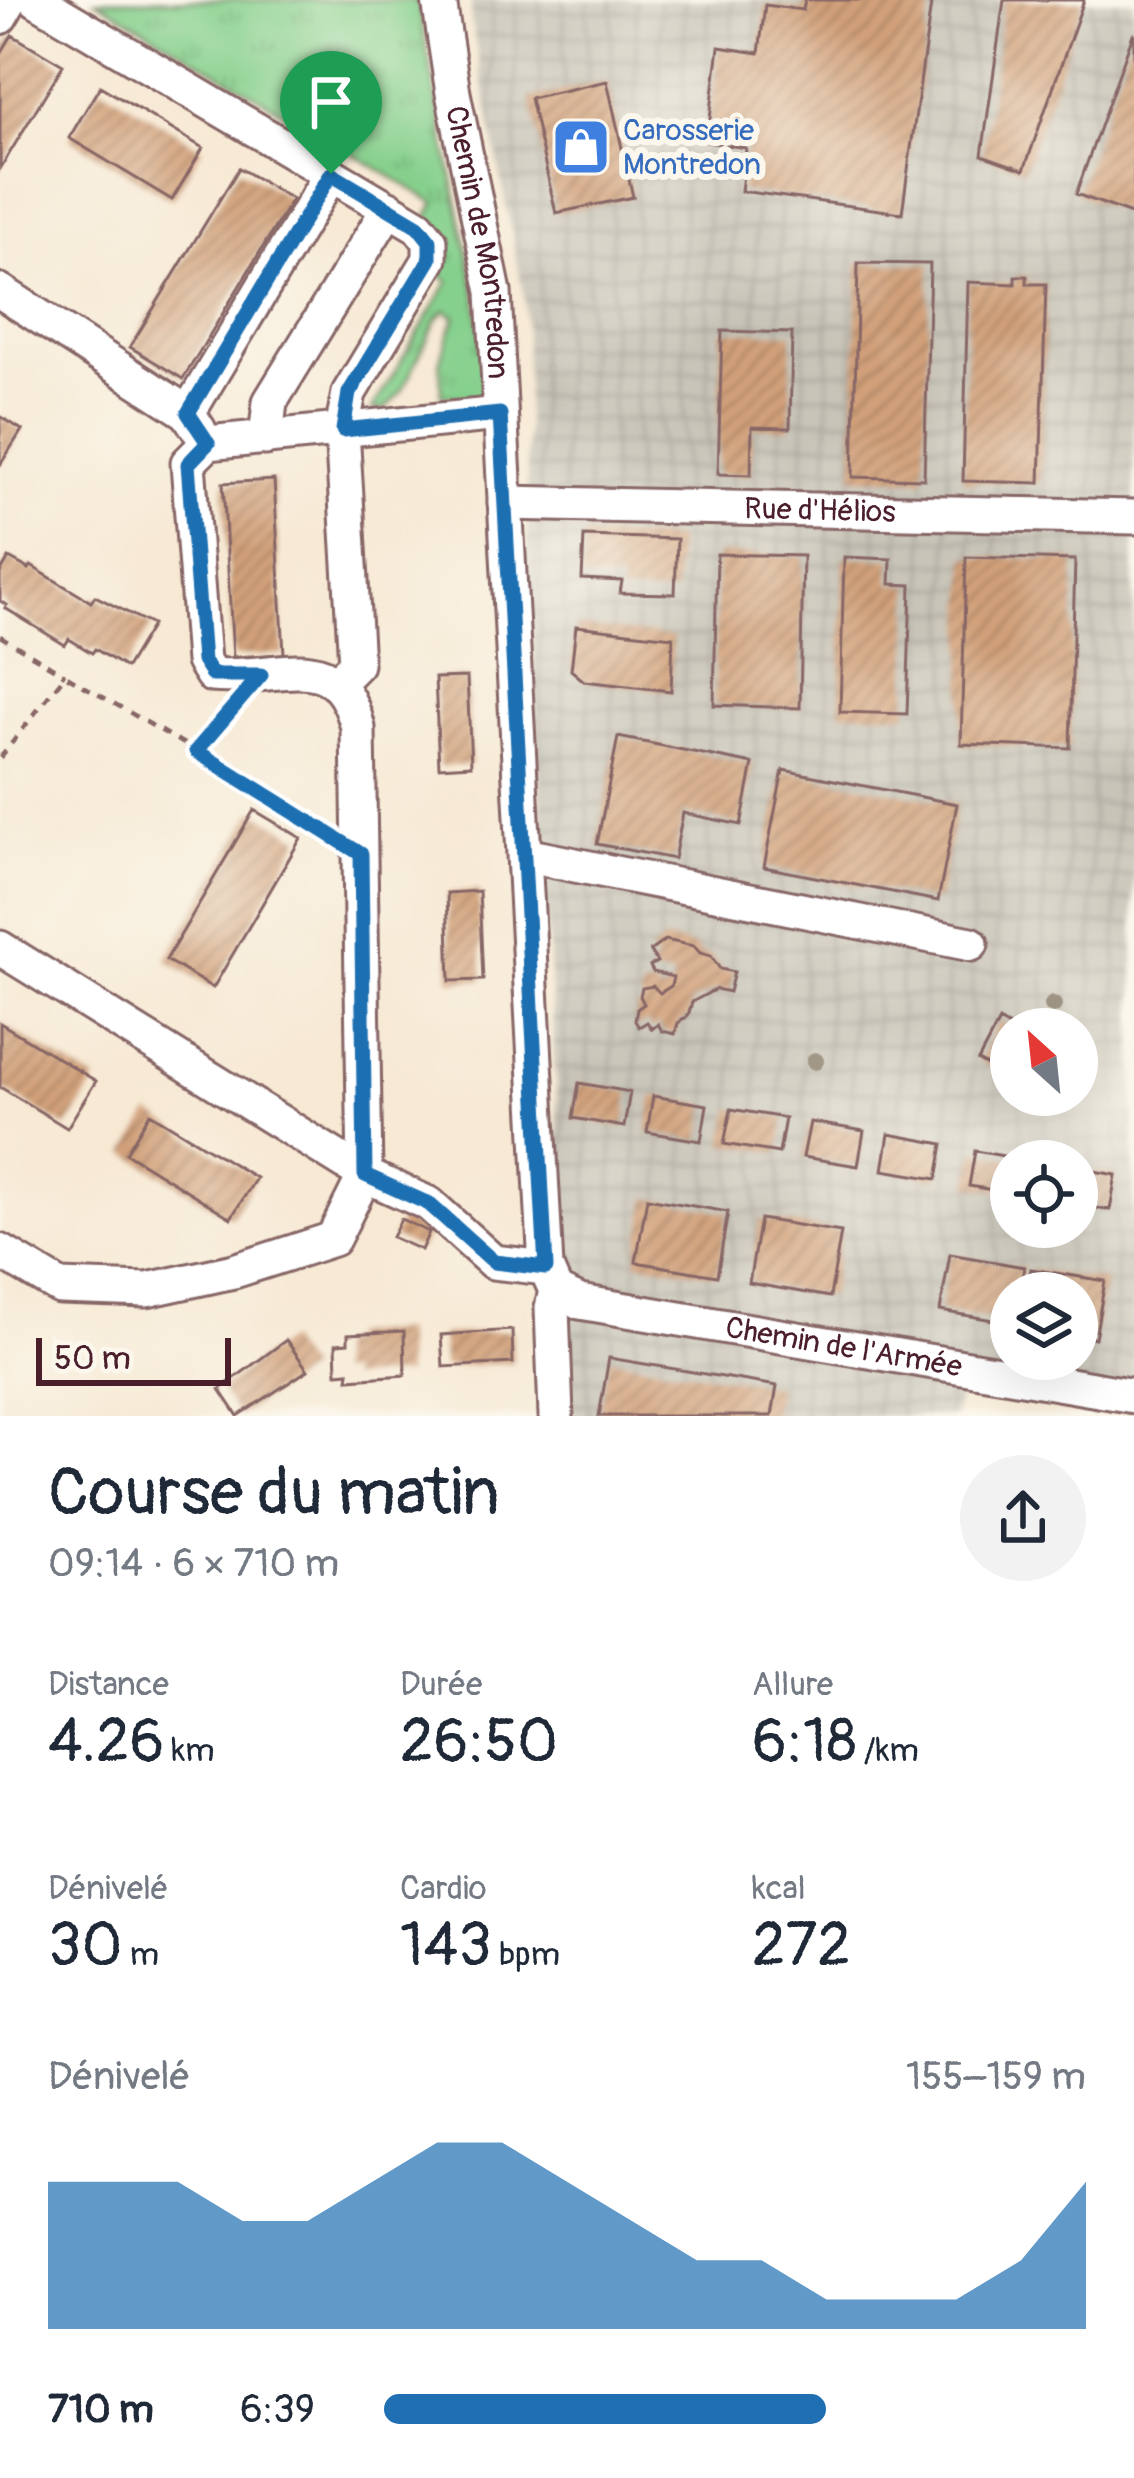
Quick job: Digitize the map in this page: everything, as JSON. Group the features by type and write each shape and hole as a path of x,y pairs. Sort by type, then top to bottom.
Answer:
{"street":[{"path":"0,17 10,0"},
{"path":"37,0 389,208 418,226 430,241 430,259 349,393 343,430 356,664 338,682"},
{"name":"Chemin de Montredon","path":"439,0 494,292 556,1416"},
{"path":"188,413 331,174"},
{"path":"266,438 270,402 389,208"},
{"path":"0,291 188,413 208,443"},
{"path":"0,1251 60,1287 147,1290 234,1271 333,1239 365,1175 358,728 352,702 338,682 322,671 212,675 203,661 188,464 208,443 500,414"},
{"name":"Rue d'Hélios","path":"505,503 1134,517"},
{"path":"525,855 971,944"},
{"name":"Chemin de l'Armée","path":"0,948 365,1175 429,1204 494,1262 551,1280 580,1302 1134,1396"}],"path":[{"path":"0,636 361,854"},
{"path":"0,758 64,675"},
{"path":"196,751 261,675"}],"shaded area":[{"path":"471,0 1134,0 1134,1410 961,1382 955,1416 573,1416 528,554 525,303 471,21"}],"green space":[{"path":"96,0 417,0 477,300 486,400 441,395 440,360 455,318 446,310 437,319 402,391 384,410 372,410 449,281 435,272 426,220 435,203"}],"building":[{"path":"805,0 931,4 902,213 741,191 746,148 707,142 719,47 759,53 765,5 803,10"},
{"path":"1004,0 1084,0 1024,170 982,155"},
{"path":"1134,34 1134,215 1076,194"},
{"path":"12,35 63,65 0,169 0,55"},
{"name":"Carosserie Montredon","path":"607,81 633,197 556,213 530,98"},
{"path":"100,86 203,148 172,200 69,138"},
{"path":"239,168 292,199 183,379 130,347"},
{"path":"858,263 930,264 924,479 853,477"},
{"path":"1015,276 1027,276 1027,284 1046,284 1040,483 963,481 968,282 1015,284"},
{"path":"722,331 792,333 790,428 752,427 751,475 718,474"},
{"path":"0,416 22,430 0,465"},
{"path":"274,480 284,654 233,657 223,483"},
{"path":"584,536 677,539 675,594 620,593 622,581 582,579"},
{"path":"717,554 803,556 800,708 714,705"},
{"path":"844,557 891,559 890,584 911,585 907,714 840,712"},
{"path":"966,557 1075,560 1070,748 961,744"},
{"path":"9,558 91,602 95,596 152,625 126,668 69,639 65,645 5,608 0,601 0,573"},
{"path":"576,626 673,637 671,691 584,681 571,670"},
{"path":"467,677 471,765 439,767 435,678"},
{"path":"618,737 753,764 741,825 683,813 674,859 597,844"},
{"path":"783,770 957,804 938,901 764,867"},
{"path":"254,810 301,838 213,988 166,960"},
{"path":"479,891 483,980 450,981 447,893"},
{"path":"665,940 694,946 711,956 720,969 734,972 729,992 716,989 692,1002 675,1034 662,1031 658,1024 652,1029 647,1022 639,1027 635,1021 637,1009 644,1004 642,988 653,986 660,993 671,986 673,977 653,972 650,966 657,962 650,951"},
{"path":"0,1023 96,1081 67,1128 0,1087"},
{"path":"990,1038 990,1068 978,1061"},
{"path":"579,1083 630,1092 624,1127 573,1118"},
{"path":"653,1096 707,1105 701,1141 647,1132"},
{"path":"731,1109 785,1118 779,1153 724,1144"},
{"path":"150,1113 256,1178 231,1218 126,1153"},
{"path":"810,1122 864,1131 858,1166 803,1157"},
{"path":"889,1134 943,1144 937,1179 883,1170"},
{"path":"975,1151 990,1154 990,1190 969,1186"},
{"path":"1098,1172 1116,1175 1110,1210 1098,1208"},
{"path":"647,1198 728,1212 717,1276 636,1262"},
{"path":"401,1219 429,1232 421,1250 392,1237"},
{"path":"760,1219 841,1232 830,1297 749,1283"},
{"path":"950,1254 1024,1267 1023,1272 990,1272 990,1319 940,1311"},
{"path":"1098,1280 1105,1281 1098,1321"},
{"path":"512,1330 513,1363 443,1367 441,1335"},
{"path":"404,1331 405,1375 348,1379 349,1372 337,1373 336,1344 348,1343 348,1334"},
{"path":"286,1340 308,1370 238,1416 220,1389"},
{"path":"609,1358 777,1386 772,1416 599,1416"}],"place":[{"name":"Carosserie Montredon","path":"581,147"}],"route":[{"path":"331,174 418,226 430,241 430,259 349,393 343,430 500,414 546,1268 494,1262 429,1204 365,1175 361,854 196,751 261,675 212,675 203,661 188,464 208,443 188,413 331,174"}]}
